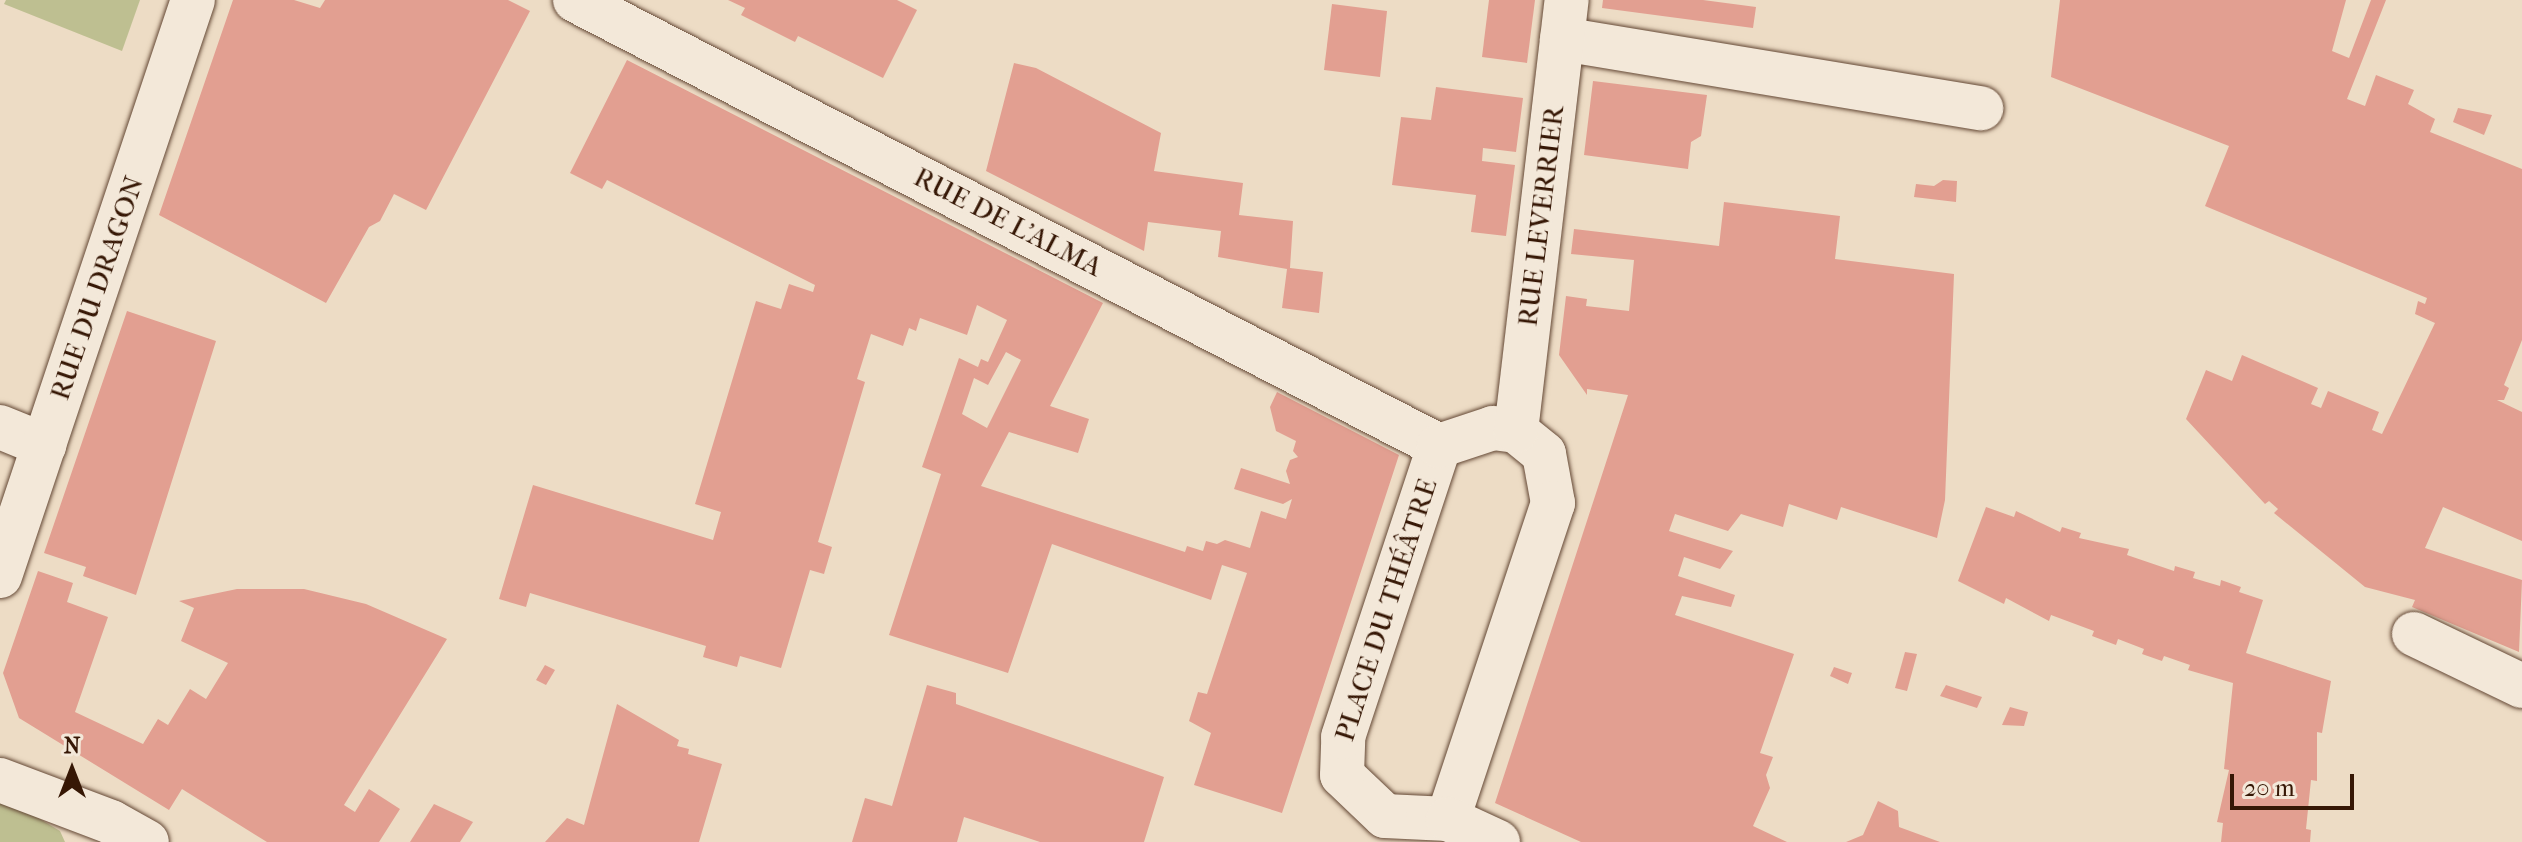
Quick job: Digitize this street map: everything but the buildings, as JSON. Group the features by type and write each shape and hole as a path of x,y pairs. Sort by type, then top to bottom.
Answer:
{"street":[{"name":"RUE DU DRAGON","path":"0,576 193,0"},
{"name":"RUE DE L'ALMA","path":"575,0 1439,446"},
{"path":"1564,20 1981,108"},
{"name":"RUE LEVERRIER","path":"1516,431 1564,20"},
{"path":"0,427 44,445"},
{"name":"PLACE DU THÉÂTRE","path":"1448,819 1381,829 1342,775 1340,753 1439,446 1475,430 1516,431"},
{"path":"1498,842 1448,819 1553,503 1544,454 1516,431"},
{"path":"2414,634 2522,686"},
{"path":"0,780 111,822 147,842"}],"green space":[{"path":"6,0 140,0 122,51 4,4"},
{"path":"0,795 60,831 65,842 0,842"}]}
